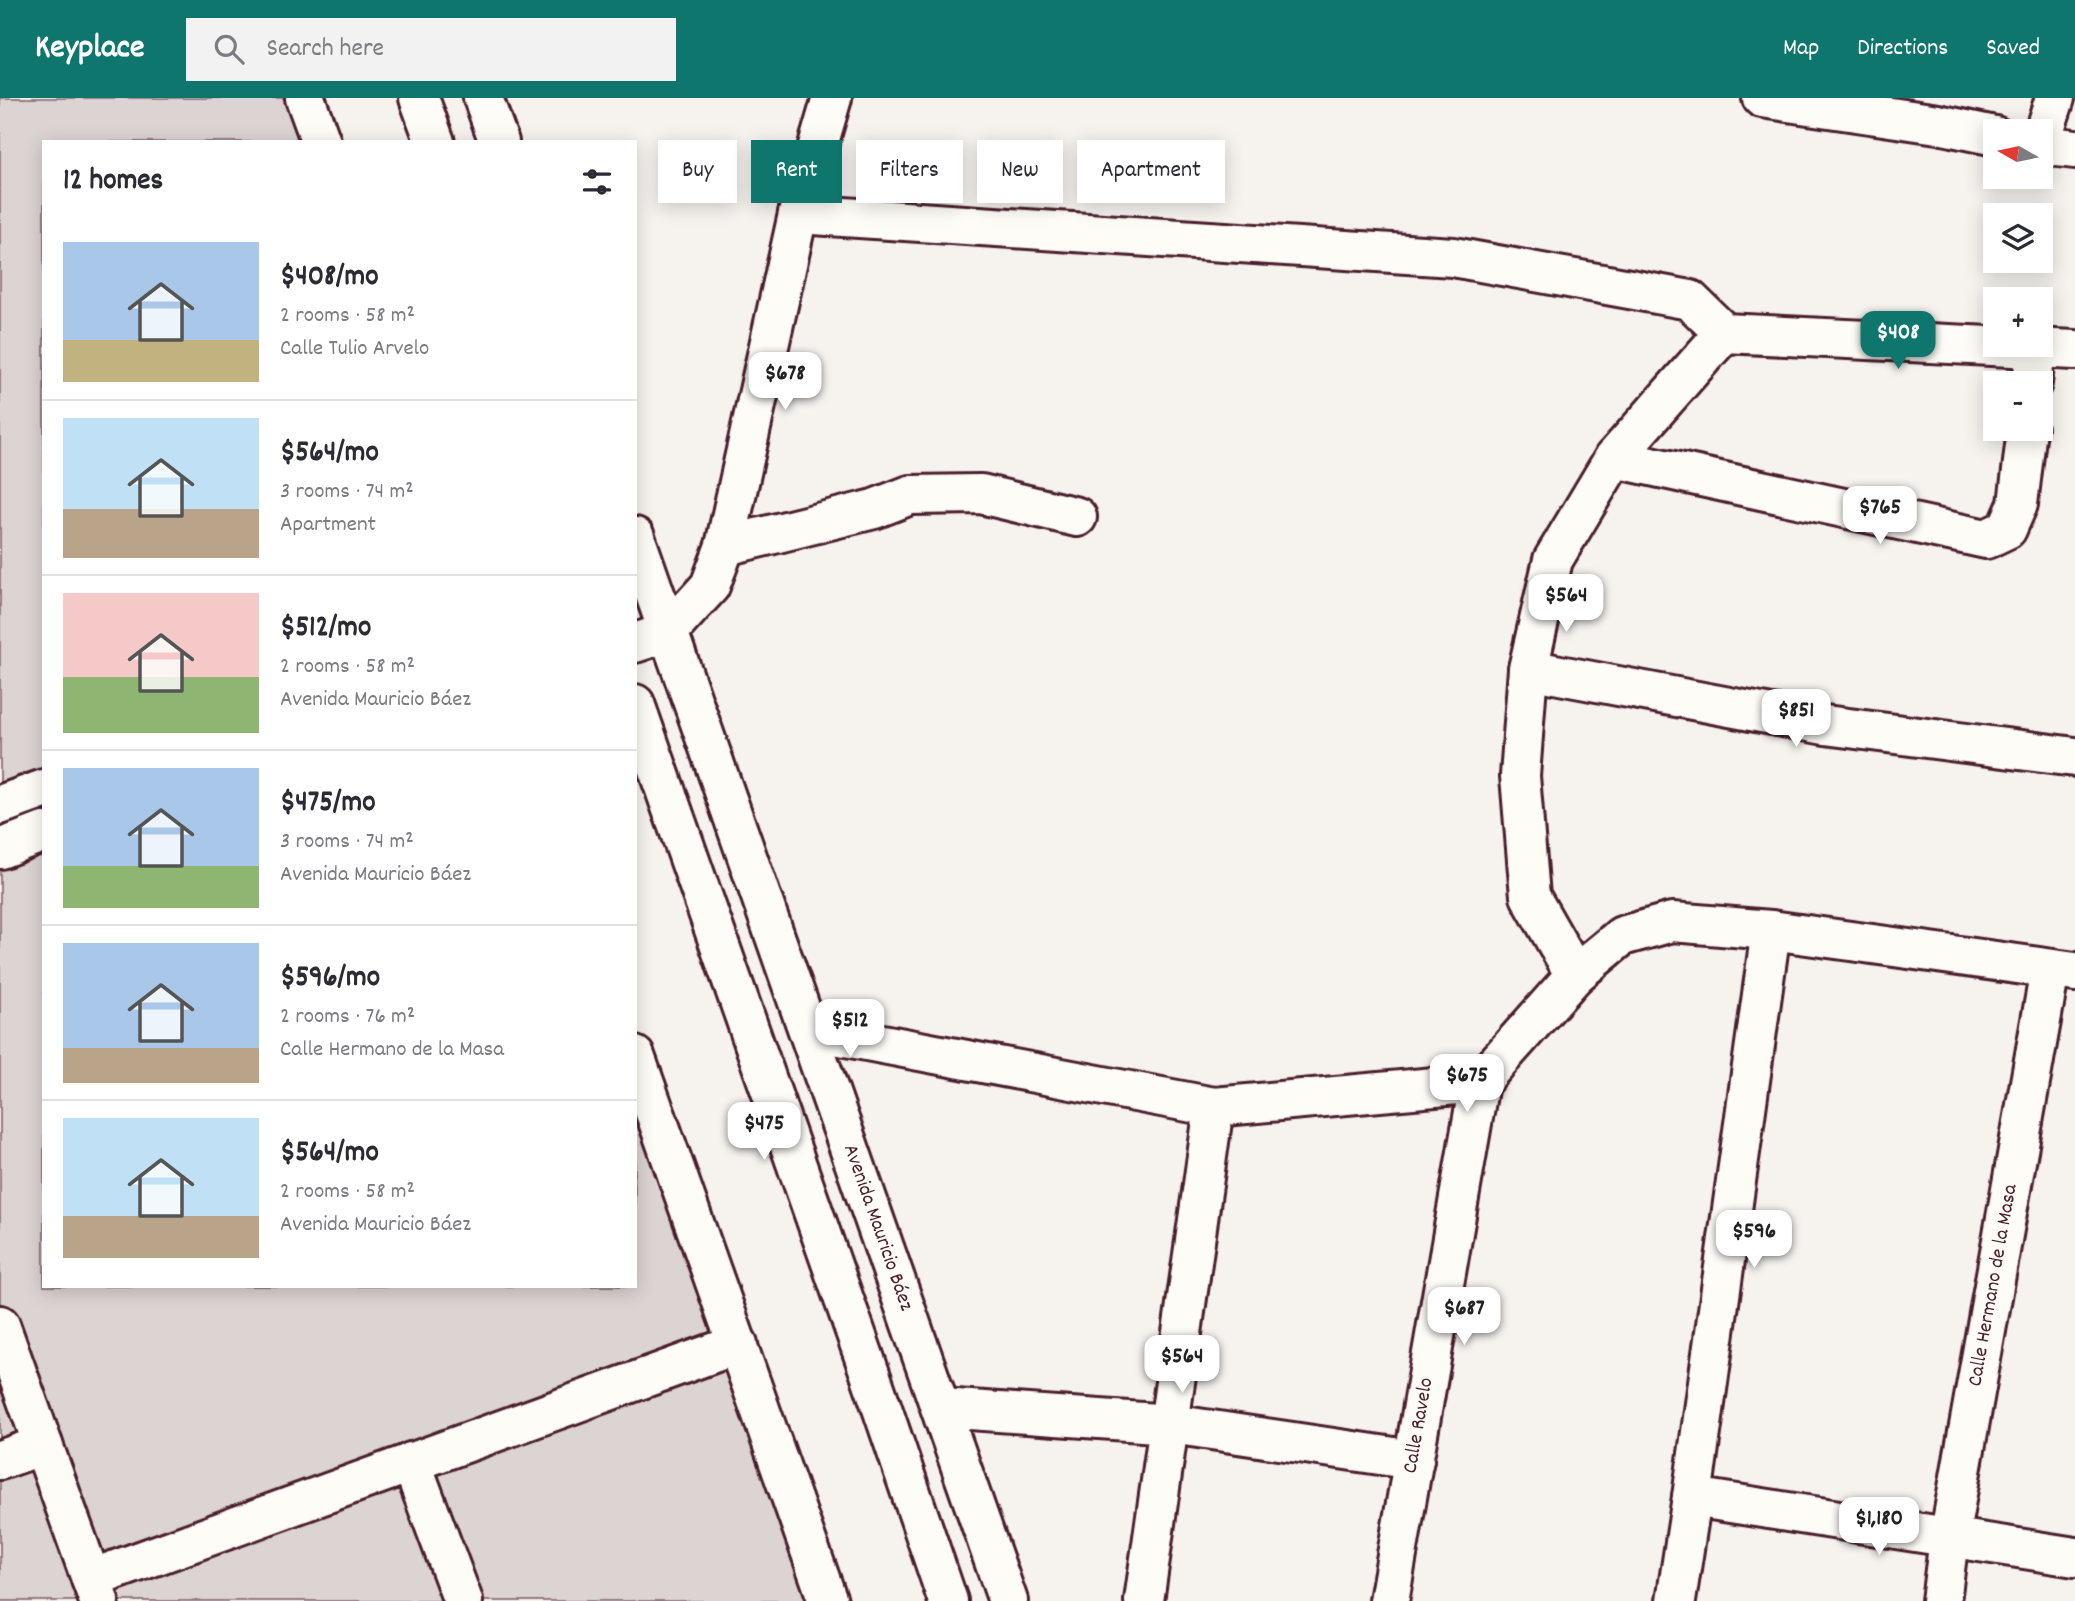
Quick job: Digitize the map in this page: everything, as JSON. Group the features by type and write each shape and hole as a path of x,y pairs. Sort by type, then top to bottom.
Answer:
{"street":[{"path":"305,98 320,140"},
{"path":"419,98 434,140"},
{"path":"483,98 498,140"},
{"path":"652,638 710,586 725,546 798,215 832,98"},
{"path":"1762,98 1828,103 1983,133"},
{"path":"2048,119 2055,98"},
{"path":"2053,146 2075,149"},
{"path":"798,215 1453,257 1690,300 1724,333 2034,365 2075,350"},
{"path":"1575,975 1530,896 1520,776 1528,668 1553,559 1614,458 1724,333"},
{"path":"1614,458 1986,539 2007,529 2018,504 2026,441"},
{"path":"725,546 874,509 910,495 981,494 1077,517"},
{"name":"Avenida Mauricio Báez","path":"637,549 652,638 808,1030 1008,1601"},
{"path":"1528,668 1825,725 2075,757"},
{"path":"637,710 948,1601"},
{"path":"0,805 42,790"},
{"path":"0,849 42,833"},
{"path":"808,1030 1214,1107 1479,1083 1575,975 1622,936 1672,922 1771,930 2063,971"},
{"path":"1676,1601 1771,930"},
{"name":"Calle Hermano de la Masa","path":"1941,1601 1949,1539 2063,971"},
{"path":"637,1061 828,1601"},
{"name":"Calle Ravelo","path":"1389,1601 1479,1083"},
{"path":"1144,1601 1214,1107"},
{"path":"0,1325 95,1590 411,1462 738,1344"},
{"path":"941,1408 1171,1424 1414,1460"},
{"path":"0,1460 43,1445"},
{"path":"411,1462 463,1601"},
{"path":"1692,1497 2075,1557"}],"shaded area":[{"path":"0,98 308,98 320,140 42,140 42,1288 637,1288 637,1067 836,1601 0,1601"}]}
